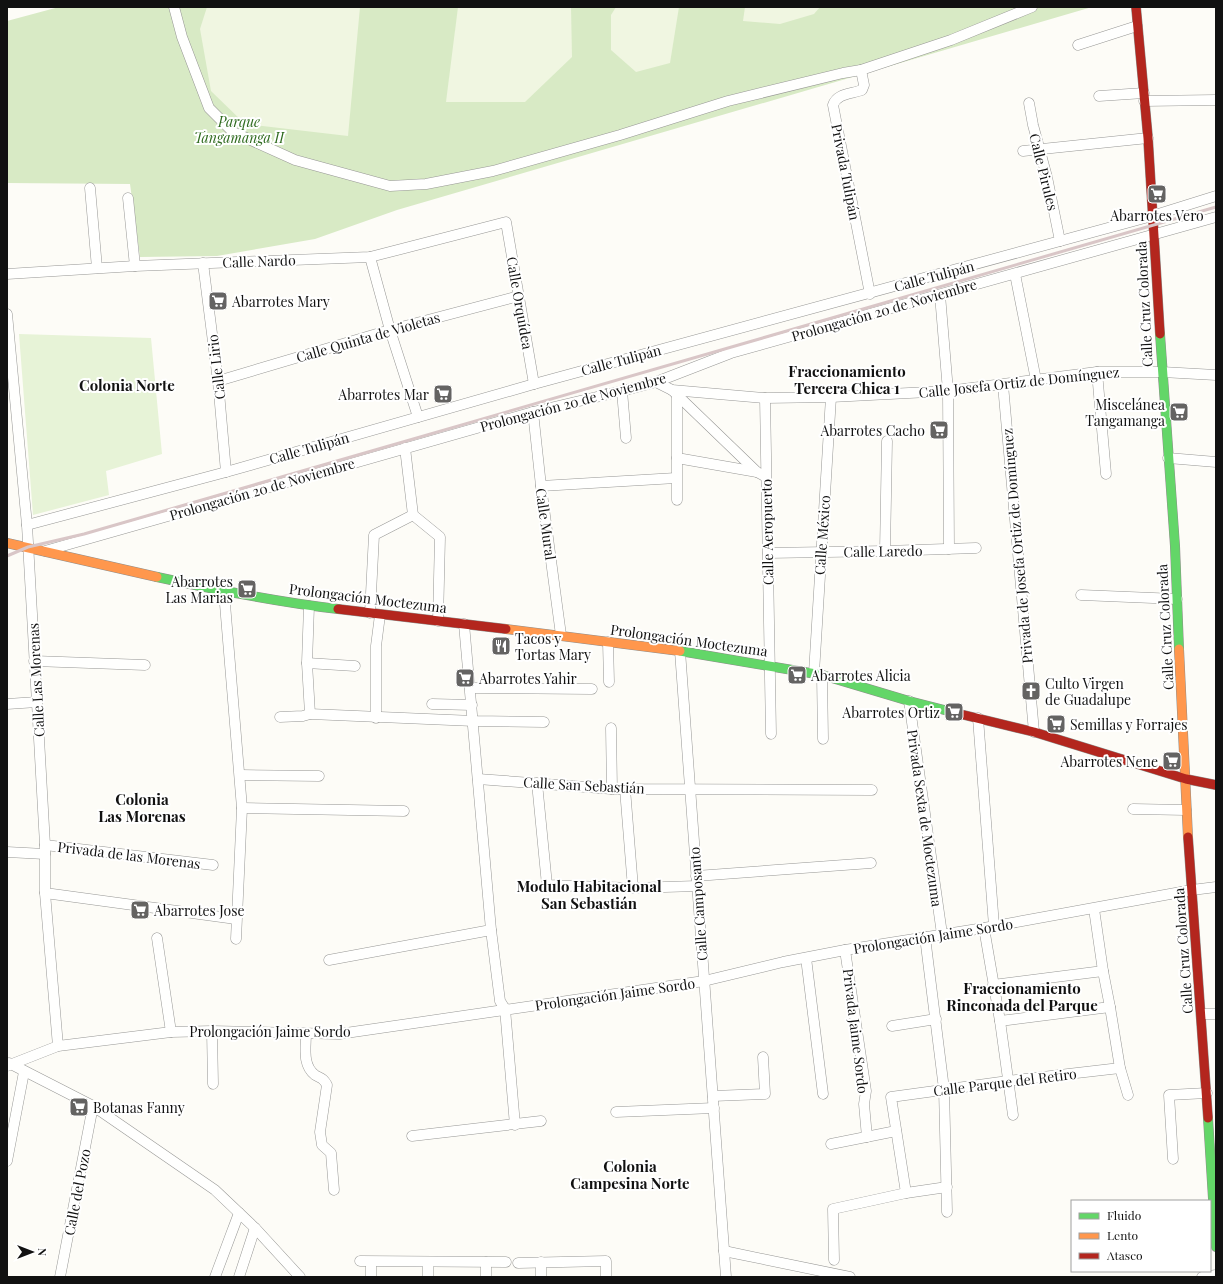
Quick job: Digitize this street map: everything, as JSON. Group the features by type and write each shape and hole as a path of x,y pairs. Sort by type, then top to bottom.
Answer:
{"street":[{"path":"174,7 182,37 209,108 233,132 295,160 390,186 426,184 493,171 620,135 728,101 861,70 951,40 1032,7"},
{"name":"Calle Cruz Colorada","path":"1136,7 1148,138 1177,599 1186,779 1186,810 1202,1014 1216,1247"},
{"path":"1078,45 1137,26"},
{"name":"Privada Tulipán","path":"861,70 864,85 862,90 839,96 835,99 834,105 870,294"},
{"path":"1099,96 1216,100"},
{"name":"Calle Pirules","path":"1029,103 1033,125 1047,177 1060,241"},
{"path":"1023,151 1148,138"},
{"path":"90,188 97,268"},
{"name":"Calle Tulipán","path":"27,525 226,472 534,384 870,294 1152,216 1216,196"},
{"path":"128,198 135,266"},
{"name":"Prolongación 20 de Noviembre","path":"45,551 533,412 656,382 731,353 1216,217"},
{"name":"Calle Nardo","path":"7,274 135,266 370,257 506,222"},
{"name":"Calle Orquídea","path":"506,222 534,384"},
{"path":"370,257 390,330 418,417"},
{"name":"Calle Lirio","path":"203,263 218,381 226,472"},
{"path":"1014,274 1036,380"},
{"path":"940,295 948,391 949,549"},
{"name":"Calle Quinta de Violetas","path":"218,381 390,330 519,296"},
{"name":"Calle Las Morenas","path":"7,314 27,525 45,850 45,893 58,1046"},
{"path":"1097,372 1106,474"},
{"name":"Calle Josefa Ortiz de Domínguez","path":"656,382 675,392 765,398 831,398 948,391 1097,372 1162,372 1216,375"},
{"name":"Privada de Josefa Ortiz de Domínguez","path":"1003,385 1034,732"},
{"path":"622,391 626,438"},
{"path":"675,392 677,500"},
{"path":"675,392 762,474"},
{"name":"Calle Aeropuerto","path":"765,398 762,474 768,553 771,734"},
{"name":"Calle México","path":"823,739 818,674 821,551 831,398"},
{"name":"Calle Mural","path":"533,412 541,486 561,635"},
{"path":"885,551 888,441"},
{"path":"405,448 414,515 440,537 438,621"},
{"path":"677,458 762,474"},
{"path":"1168,458 1216,462"},
{"path":"541,486 676,478"},
{"path":"376,718 374,535 414,515"},
{"name":"Prolongación Moctezuma","path":"8,544 28,547 224,592 309,606 561,635 680,651 818,674 909,701 1034,732 1186,779 1216,785"},
{"name":"Calle Laredo","path":"768,553 976,548"},
{"path":"224,592 242,808 236,939"},
{"path":"1081,595 1177,599"},
{"path":"309,606 308,663 310,714"},
{"path":"464,624 492,930 500,1001 505,1009 514,1125"},
{"path":"608,642 609,682"},
{"name":"Calle Camposanto","path":"680,651 726,1277"},
{"path":"34,661 145,665"},
{"path":"308,663 355,666"},
{"path":"470,688 592,689"},
{"name":"Privada Sexta de Moctezuma","path":"909,701 942,934"},
{"path":"7,704 37,702"},
{"path":"432,704 472,705"},
{"path":"280,717 303,716 310,714 376,718 544,722"},
{"path":"978,718 994,926"},
{"path":"612,728 612,789"},
{"path":"240,776 319,776"},
{"name":"Calle San Sebastián","path":"478,778 612,789 872,790"},
{"path":"537,783 547,885 633,888 871,864"},
{"path":"625,789 633,888"},
{"path":"242,808 404,811"},
{"path":"1133,809 1186,810"},
{"name":"Privada de las Morenas","path":"7,852 45,850 213,865"},
{"name":"Prolongación Jaime Sordo","path":"9,1064 58,1046 171,1032 212,1031 339,1034 704,981 845,950 984,928 1192,890 1216,887"},
{"path":"45,893 236,919"},
{"path":"1094,909 1120,1068 1128,1095"},
{"path":"984,928 1000,1021 1013,1115"},
{"path":"329,960 492,930"},
{"path":"925,937 944,1089 947,1212"},
{"path":"157,938 171,1032"},
{"name":"Privada Jaime Sordo","path":"845,950 866,1091 864,1104 867,1137"},
{"path":"806,958 823,1094"},
{"path":"994,985 1103,971"},
{"path":"1000,1021 1110,1007"},
{"path":"1202,1014 1216,1014"},
{"path":"892,1026 936,1019"},
{"path":"212,1031 213,1084"},
{"path":"306,1033 306,1062 314,1074 324,1079 327,1085 320,1132 322,1145 331,1153 334,1190"},
{"path":"713,1096 765,1094 763,1057"},
{"path":"9,1064 93,1106 215,1190 256,1228 300,1277"},
{"name":"Calle Parque del Retiro","path":"896,1131 891,1097 1008,1080 1120,1068"},
{"path":"7,1161 24,1072"},
{"path":"1173,1160 1169,1095 1207,1093"},
{"name":"Calle del Pozo","path":"60,1277 93,1106"},
{"path":"616,1112 714,1108"},
{"path":"412,1136 541,1121"},
{"path":"831,1144 896,1131 906,1193"},
{"path":"834,1260 833,1208 906,1193 947,1187"},
{"path":"214,1277 239,1213"},
{"path":"239,1277 256,1228"},
{"path":"724,1251 850,1277"},
{"path":"360,1261 506,1262"},
{"path":"518,1263 606,1261 606,1277"},
{"path":"371,1262 371,1277"},
{"path":"428,1262 428,1277"},
{"path":"486,1262 486,1277"},
{"path":"541,1262 541,1277"},
{"path":"1202,1277 1216,1275"}],"green space":[{"name":"Parque Tangamanga II","path":"59,7 1092,7 397,210 315,239 217,256 140,257 130,184 7,183 7,21"},
{"path":"207,7 360,7 348,136 245,124 211,91 200,29"},
{"path":"458,7 571,7 572,57 525,102 446,102"},
{"path":"616,7 679,7 670,63 636,72 611,50 611,15"},
{"path":"745,7 820,7 814,14 780,24 743,21"},
{"path":"19,334 151,338 162,454 106,471 109,495 33,515"}],"railway":[{"path":"7,556 28,547 84,534 1216,207"}],"traffic: fast":[{"path":"1160,334 1175,546 1179,649"},
{"path":"157,577 292,603 338,609"},
{"path":"680,651 822,675 909,701 960,714"},
{"path":"1208,1118 1216,1247"}],"traffic: slow":[{"path":"7,543 157,577"},
{"path":"506,629 680,651"},
{"path":"1179,649 1188,837"}],"traffic: jam":[{"path":"1136,7 1148,138 1160,334"},
{"path":"338,609 506,629"},
{"path":"960,714 1034,732 1186,779 1216,785"},
{"path":"1188,837 1208,1118"}],"place":[{"name":"Abarrotes Vero","path":"1157,194"},
{"name":"Abarrotes Mary","path":"218,301"},
{"name":"Abarrotes Mar","path":"443,394"},
{"name":"Miscelánea Tangamanga","path":"1179,412"},
{"name":"Abarrotes Cacho","path":"939,430"},
{"name":"Abarrotes Las Marias","path":"247,589"},
{"name":"Tacos y Tortas Mary","path":"501,646"},
{"name":"Abarrotes Alicia","path":"797,675"},
{"name":"Abarrotes Yahir","path":"465,678"},
{"name":"Culto Virgen de Guadalupe","path":"1031,691"},
{"name":"Abarrotes Ortiz","path":"954,712"},
{"name":"Semillas y Forrajes","path":"1056,724"},
{"name":"Abarrotes Nene","path":"1172,761"},
{"name":"Abarrotes Jose","path":"140,910"},
{"name":"Botanas Fanny","path":"79,1107"}],"district":[{"name":"Fraccionamiento Tercera Chica 1","path":"847,380"},
{"name":"Colonia Norte","path":"127,385"},
{"name":"Colonia Las Morenas","path":"142,808"},
{"name":"Modulo Habitacional San Sebastián","path":"589,894"},
{"name":"Fraccionamiento Rinconada del Parque","path":"1022,996"},
{"name":"Colonia Campesina Norte","path":"630,1174"}]}
